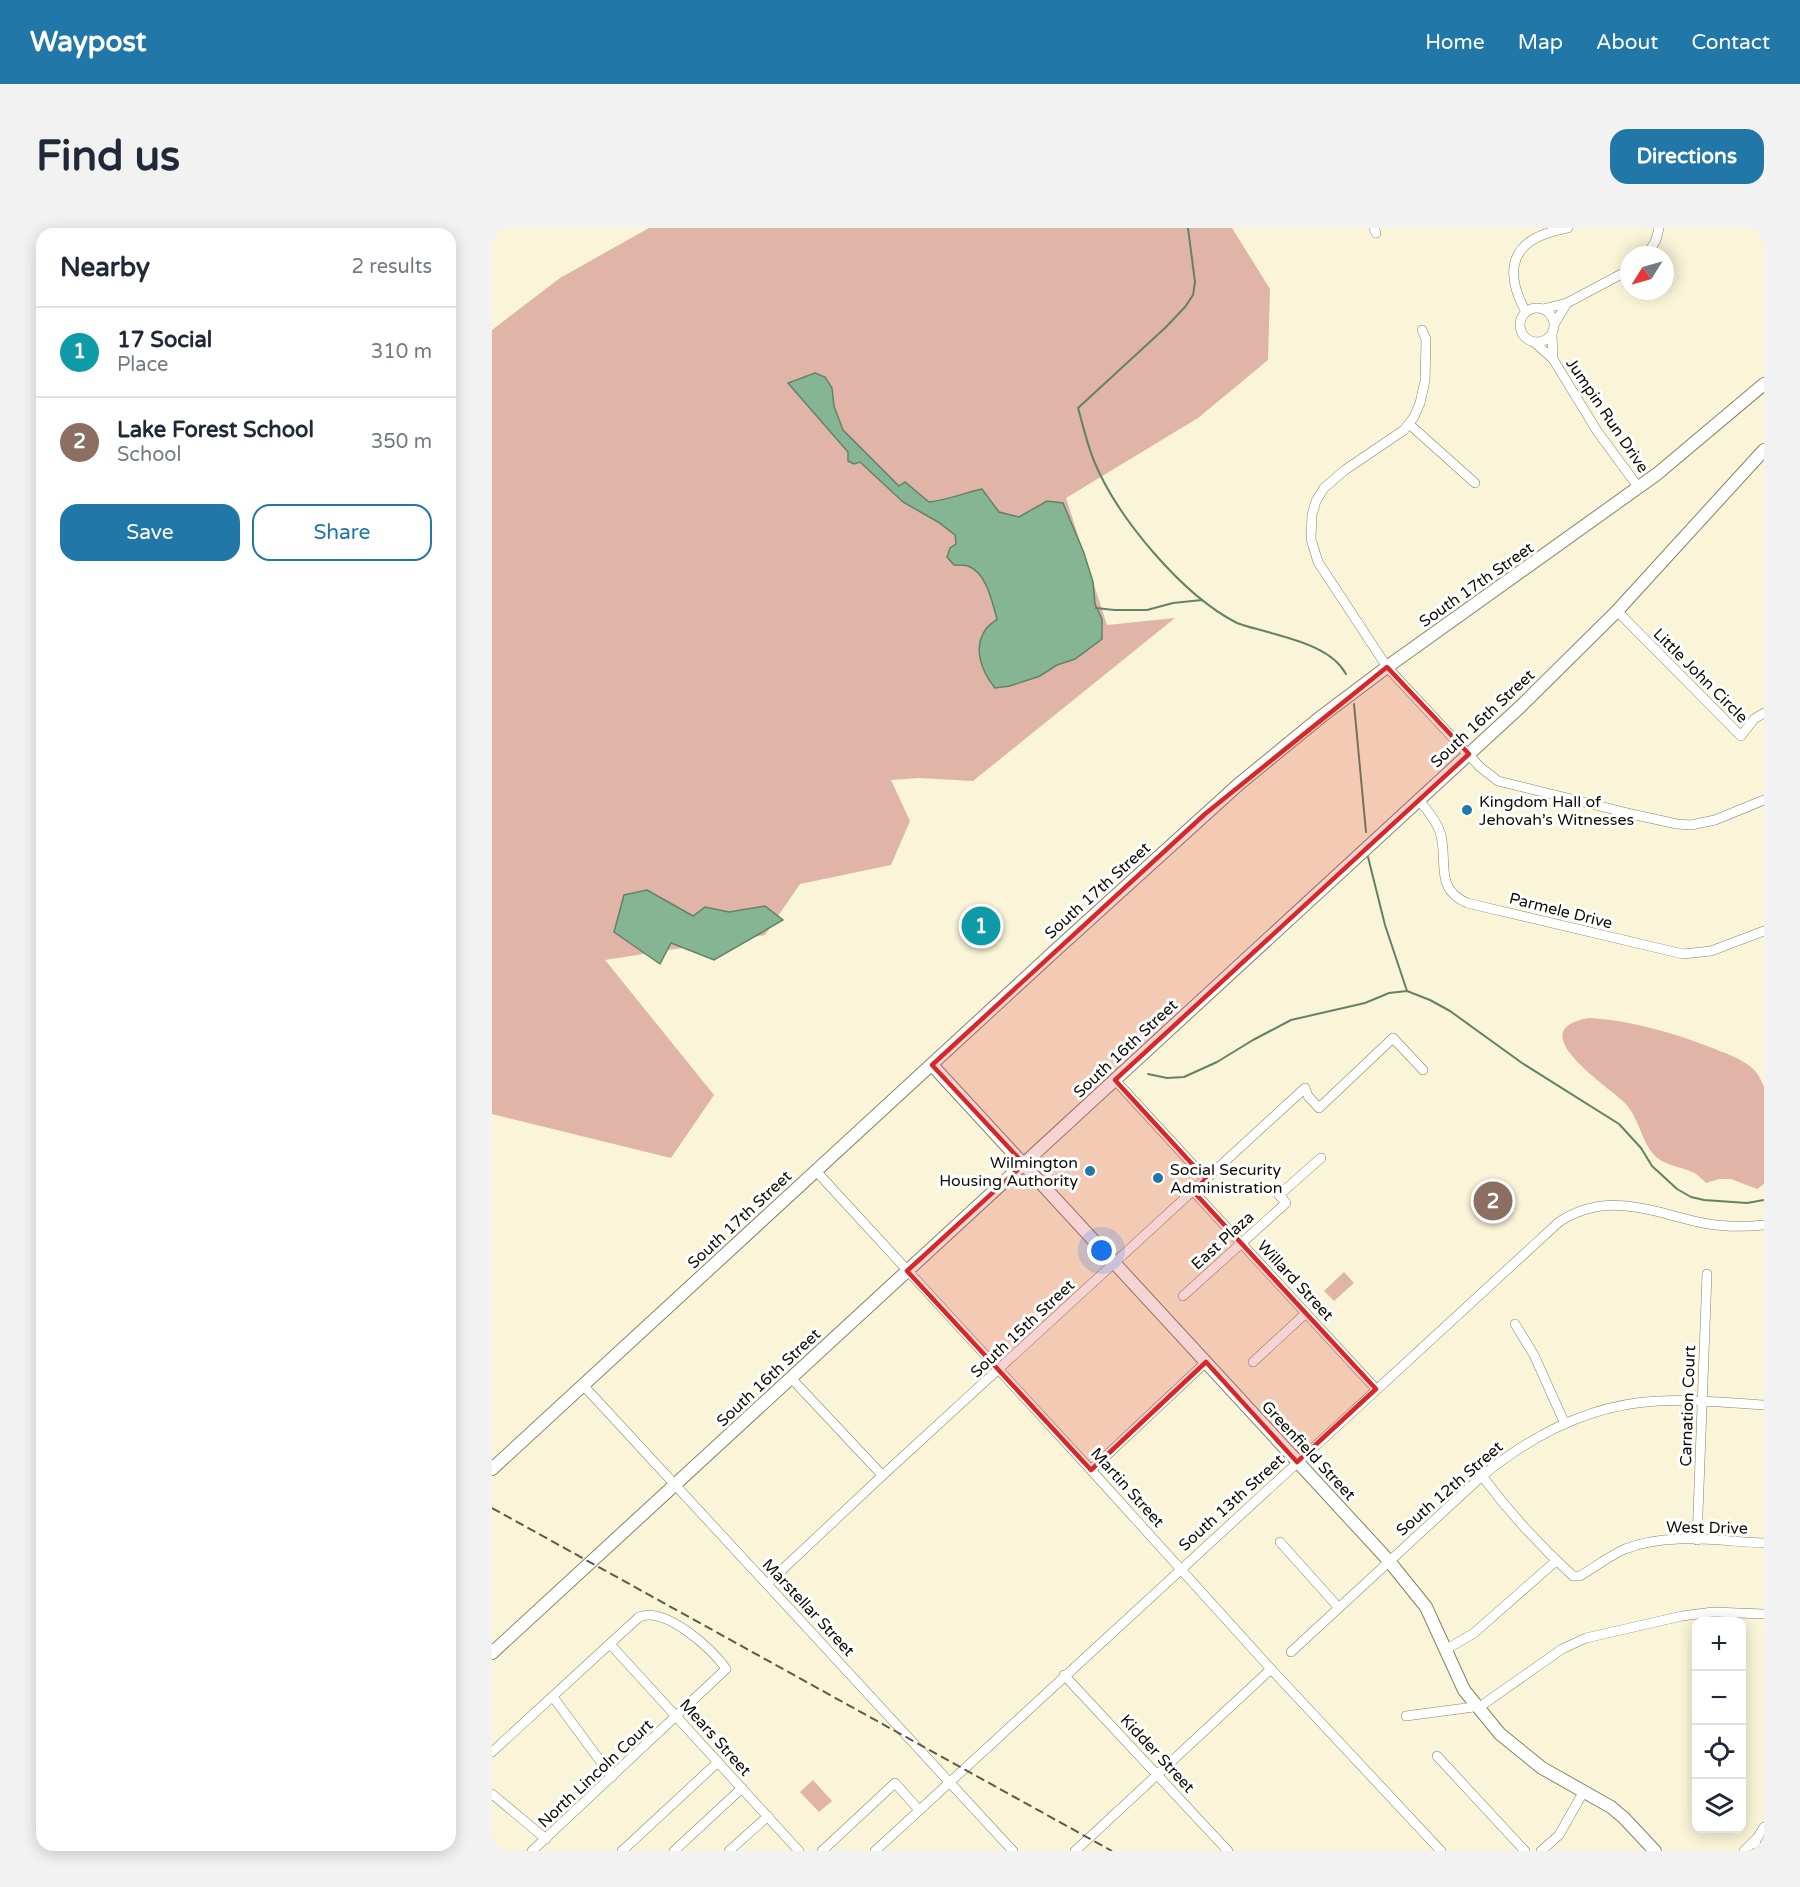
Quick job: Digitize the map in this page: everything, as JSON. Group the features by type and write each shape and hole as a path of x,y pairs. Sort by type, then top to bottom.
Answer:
{"main road":[{"name":"South 17th Street","path":"492,1469 1214,807 1322,716 1387,667 1639,488 1694,445 1764,384"},
{"name":"South 16th Street","path":"492,1653 1520,707 1617,611 1764,450"},
{"name":"Greenfield Street","path":"932,1065 1389,1561 1426,1607 1464,1690 1500,1734 1527,1758 1619,1814 1655,1851"}],"street":[{"name":"Jumpin Run Drive","path":"1526,312 1518,294 1514,276 1517,255 1523,246 1536,238 1568,228"},
{"path":"1652,246 1659,228"},
{"name":"Jumpin Run Drive","path":"1620,275 1567,303 1543,309 1534,308 1526,312 1521,320 1521,329 1525,337 1553,359 1597,431 1639,488"},
{"name":"Jumpin Run Drive","path":"1553,359 1552,334 1555,322 1567,303"},
{"path":"1543,309 1551,314 1555,322"},
{"path":"1422,330 1426,339 1425,381 1420,403 1409,424 1324,488 1316,501 1310,527 1318,562 1387,667 1489,776 1498,781 1677,824 1698,825 1764,800"},
{"path":"1534,342 1545,341 1552,334"},
{"path":"1409,424 1475,483"},
{"name":"Little John Circle","path":"1617,611 1741,736 1754,719 1764,713"},
{"name":"Parmele Drive","path":"1419,800 1440,832 1444,876 1448,889 1453,895 1467,903 1683,954 1711,951 1764,931"},
{"name":"South 15th Street","path":"767,1584 882,1475 1305,1088 1308,1096 1319,1108 1393,1038 1423,1070"},
{"path":"1115,1080 1206,1179"},
{"name":"East Plaza","path":"1183,1296 1286,1203 1279,1195 1321,1158"},
{"name":"Martin Street","path":"816,1172 1181,1568 1271,1669 1441,1851"},
{"name":"Willard Street","path":"1193,1191 1376,1389"},
{"name":"South 13th Street","path":"875,1851 1550,1229 1573,1214 1591,1207 1615,1204 1648,1209 1714,1225 1764,1225"},
{"name":"Carnation Court","path":"1697,1540 1707,1274"},
{"path":"1253,1362 1306,1313"},
{"path":"1515,1324 1534,1355 1564,1424"},
{"path":"1091,1470 1206,1362"},
{"path":"791,1378 882,1475"},
{"name":"Marstellar Street","path":"584,1385 1013,1851"},
{"name":"South 12th Street","path":"1292,1652 1482,1476 1526,1444 1564,1424 1602,1411 1656,1401 1764,1405"},
{"path":"1445,1650 1474,1633 1556,1561 1482,1476"},
{"name":"West Drive","path":"1556,1561 1577,1576 1617,1553 1643,1544 1672,1539 1764,1543"},
{"path":"1280,1542 1339,1608"},
{"path":"1406,1716 1477,1707 1492,1700 1562,1649 1586,1638 1682,1616 1713,1612 1764,1614"},
{"name":"North Lincoln Court","path":"532,1851 726,1669 694,1636 669,1621 649,1615 639,1617 610,1644"},
{"path":"492,1751 610,1644"},
{"name":"Mears Street","path":"610,1644 800,1851"},
{"path":"1075,1851 1271,1669"},
{"name":"Kidder Street","path":"1064,1676 1228,1851"},
{"path":"553,1697 612,1777"},
{"path":"1437,1756 1525,1851"},
{"path":"622,1851 718,1761"},
{"path":"822,1851 895,1783 919,1810"},
{"path":"674,1851 742,1788"},
{"path":"1541,1851 1559,1835 1584,1791"},
{"path":"492,1794 546,1839"},
{"path":"729,1851 768,1816"},
{"path":"1744,1851 1754,1842 1764,1827"},
{"path":"1754,1842 1762,1851"}],"highlighted area":[{"path":"1387,667 1469,754 1115,1080 1206,1179 1193,1191 1376,1389 1297,1462 1206,1362 1091,1470 907,1271 1024,1164 932,1065 1205,814"}],"shaded area":[{"path":"649,228 1232,228 1270,289 1268,360 1198,418 1066,498 1107,625 1175,618 973,781 919,778 891,780 910,821 891,865 800,884 765,935 605,960 714,1095 671,1158 492,1114 492,330 560,278"},
{"path":"815,373 825,377 832,388 834,406 843,430 899,486 905,482 929,502 982,489 999,512 1019,517 1047,501 1063,503 1084,553 1093,582 1095,604 1102,619 1102,639 1075,659 1057,665 1040,676 1010,686 995,688 986,675 979,652 982,636 997,619 984,581 968,566 954,565 947,557 950,548 956,544 955,535 938,522 903,502 860,462 854,464 848,461 848,452 788,383"},
{"path":"647,890 693,916 705,907 729,912 765,906 783,920 714,960 671,943 660,964 614,932 624,895"},
{"path":"1590,1018 1638,1025 1669,1033 1729,1055 1754,1070 1764,1087 1764,1184 1757,1189 1731,1179 1719,1179 1706,1183 1691,1171 1664,1162 1654,1155 1630,1109 1587,1072 1565,1045 1563,1034 1570,1024"},
{"path":"1344,1272 1354,1283 1334,1301 1324,1291"},
{"path":"813,1780 832,1801 819,1812 800,1792"}],"waterway":[{"path":"1188,228 1195,282 1193,295 1165,328 1078,408 1087,441 1104,483 1118,506 1153,552 1195,594 1237,623 1301,642 1322,651 1340,665 1346,674"},
{"path":"1096,608 1147,610 1173,603 1202,600"},
{"path":"1354,704 1366,832"},
{"path":"1368,857 1385,925 1407,991"},
{"path":"1148,1074 1167,1078 1184,1077 1217,1062 1291,1020 1365,1003 1389,993 1407,991 1450,1011 1522,1063 1619,1124 1641,1148 1652,1166 1677,1189 1691,1197 1704,1200 1747,1203 1764,1200"}],"railway":[{"path":"492,1508 1112,1851"}],"place":[{"name":"Kingdom Hall of Jehovah’s Witnesses","path":"1467,810"},
{"name":"17 Social","path":"981,926"},
{"name":"Wilmington Housing Authority","path":"1090,1171"},
{"name":"Social Security Administration","path":"1158,1178"},
{"name":"Lake Forest School","path":"1493,1201"}]}
